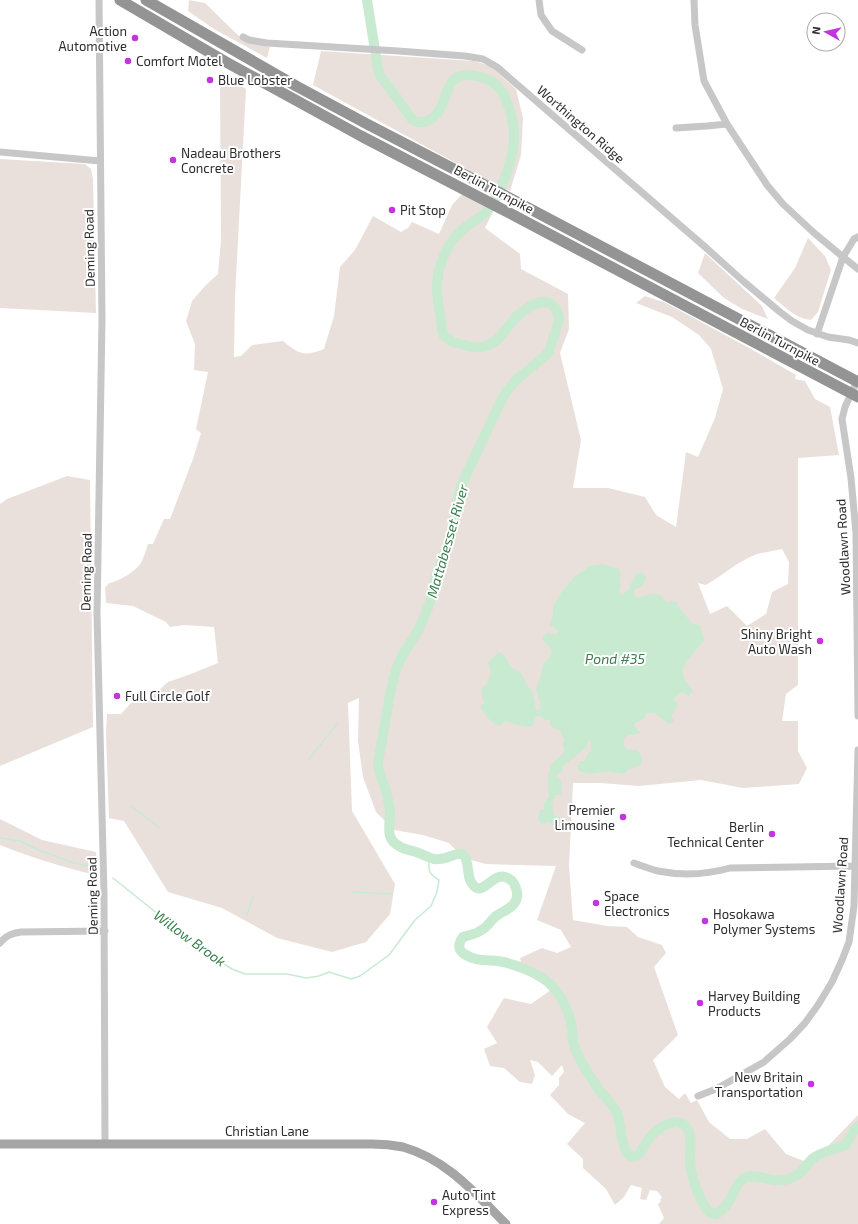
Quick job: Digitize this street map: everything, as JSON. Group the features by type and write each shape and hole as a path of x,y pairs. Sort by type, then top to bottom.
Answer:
{"highway":[{"name":"Berlin Turnpike","path":"120,0 347,129 854,395"},
{"name":"Berlin Turnpike","path":"146,0 298,87 367,124 858,381"}],"main road":[{"name":"Christian Lane","path":"0,1144 372,1144 402,1147 435,1161 456,1175 466,1183 506,1224"}],"street":[{"name":"Deming Road","path":"99,0 102,324 97,614 104,931 105,1144"},
{"path":"539,0 541,15 552,31 582,50"},
{"path":"694,0 695,25 704,81 727,124 767,185 783,204 812,232 858,269"},
{"name":"Worthington Ridge","path":"243,37 249,40 267,43 465,56 490,62 498,67 752,289 792,321 817,334 858,343"},
{"path":"676,128 727,124"},
{"path":"0,152 100,160"},
{"path":"817,334 843,257 854,239 858,237"},
{"name":"Woodlawn Road","path":"858,381 854,395 845,407 842,419 856,533 858,716"},
{"name":"Woodlawn Road","path":"698,1096 722,1086 764,1062 790,1039 805,1023 832,982 849,942 854,906 858,750"},
{"path":"634,863 658,871 688,874 710,873 730,868 855,866"},
{"path":"0,943 8,935 21,932 104,931"}],"shaded area":[{"path":"189,0 205,3 245,42 270,47 267,58 214,29 188,11"},
{"path":"321,51 474,61 491,66 516,89 523,118 521,155 510,191 496,185 313,85"},
{"path":"222,72 246,89 235,297 234,357 241,356 252,345 283,341 293,349 302,353 311,353 324,349 334,316 340,267 355,250 373,216 401,232 408,228 412,222 439,234 452,205 463,193 494,210 485,228 520,254 521,269 568,294 569,329 560,353 581,440 573,488 608,488 645,497 656,515 676,527 686,452 698,457 715,418 723,389 711,349 699,335 672,317 636,303 645,296 666,303 796,375 795,379 805,381 815,399 830,407 839,455 798,458 798,685 786,694 782,721 798,721 798,751 807,768 799,784 743,788 701,780 639,786 600,783 573,783 569,866 573,920 607,926 627,927 638,937 662,945 666,953 654,967 678,1035 653,1060 665,1087 679,1099 685,1093 691,1103 697,1100 709,1122 730,1139 747,1139 765,1129 786,1154 804,1161 826,1148 858,1115 858,1224 659,1224 664,1218 658,1204 662,1197 657,1191 650,1190 646,1200 640,1199 642,1188 631,1185 624,1197 615,1205 606,1189 583,1168 583,1159 567,1144 585,1123 568,1114 550,1095 559,1085 559,1078 564,1072 562,1065 552,1076 538,1062 530,1060 535,1075 532,1084 520,1082 504,1068 490,1066 484,1049 497,1043 487,1027 504,998 531,1004 555,987 522,967 520,958 542,948 557,953 571,947 561,930 537,920 556,866 486,864 464,858 449,843 423,835 394,830 376,812 363,777 358,741 359,698 348,703 352,811 395,884 390,914 366,942 332,952 277,938 222,908 168,892 124,821 109,818 106,733 107,714 121,714 132,702 147,701 168,682 218,663 214,627 184,625 170,627 166,622 133,606 106,603 105,588 109,583 131,573 139,566 148,544 153,544 164,519 170,519 193,459 201,433 196,429 208,372 194,370 195,344 186,321 192,301 218,274 221,240 220,76","holes":["782,549 789,562 788,584 772,592 766,614 747,626 727,606 710,614 698,583 706,585 743,560 760,553"]},
{"path":"0,159 85,164 91,169 93,179 96,313 0,308"},
{"path":"808,238 825,256 831,270 818,312 811,320 795,315 774,298 795,268"},
{"path":"705,253 762,306 768,319 742,309 724,298 698,273"},
{"path":"67,476 90,480 93,727 0,766 0,504 7,499"},
{"path":"0,819 42,840 96,852 98,876 48,862 0,845"}],"water":[{"name":"Pond #35","path":"603,564 619,569 621,575 619,578 621,586 619,592 622,595 630,588 630,584 636,574 642,572 646,577 645,582 634,590 634,595 639,598 656,594 662,596 666,602 676,601 681,610 693,624 700,625 704,640 687,661 682,671 684,680 693,691 689,696 682,692 673,699 677,703 677,706 671,716 674,721 669,724 654,713 646,713 643,720 634,724 640,733 625,737 623,744 628,750 638,750 642,758 642,764 628,770 624,774 607,772 590,774 579,771 577,767 580,761 585,761 587,755 591,751 590,741 588,741 586,748 563,766 562,772 557,775 556,778 561,780 561,795 556,795 552,802 554,816 560,817 559,826 552,825 549,822 541,824 538,819 540,810 544,809 544,803 549,796 548,778 550,768 557,758 563,754 565,749 562,745 564,740 560,731 550,726 550,720 546,720 540,716 535,717 534,724 530,727 516,725 505,721 500,726 494,723 488,718 480,707 484,702 481,688 487,684 491,672 488,662 499,652 504,655 512,668 519,671 525,679 526,684 533,693 536,710 541,708 536,688 541,676 543,665 551,655 552,650 542,639 547,633 556,634 559,631 550,625 553,614 553,606 563,590 575,576 590,566"}],"waterway":[{"name":"Mattabesset River","path":"367,0 380,75 412,119 417,122 423,122 434,117 443,103 448,88 452,82 457,77 465,75 482,77 490,80 496,85 504,96 512,118 514,139 512,155 506,175 497,196 485,213 465,227 451,242 441,264 437,280 437,293 444,336 453,342 472,347 489,345 497,340 517,316 534,304 543,302 550,303 556,309 559,317 549,351 544,357 516,380 506,392 461,486 456,505 452,533 436,576 429,605 419,629 402,656 396,670 391,689 378,763 379,772 386,791 389,806 390,836 392,840 401,847 434,859 442,859 457,854 463,854 467,862 471,883 478,888 482,888 495,878 500,877 506,877 513,882 517,892 517,897 514,904 496,916 481,931 463,937 460,941 460,950 467,956 475,959 498,961 520,967 542,978 553,987 567,1012 572,1028 573,1044 579,1058 600,1091 617,1113 625,1150 632,1157 637,1156 651,1136 661,1127 677,1122 682,1123 689,1132 691,1146 690,1165 693,1180 702,1202 710,1213 716,1214 726,1206 737,1185 744,1178 753,1176 778,1181 792,1178 798,1175 816,1156 846,1144 858,1126"},
{"path":"309,759 337,724"},
{"path":"131,806 160,828"},
{"name":"Willow Brook","path":"0,838 21,841 36,849 74,863 92,867"},
{"name":"Willow Brook","path":"113,878 201,950 232,969 245,974 287,974 306,978 319,976 329,972 351,979 360,976 389,955 415,920 431,906 437,892 439,880 431,874 429,869 430,858"},
{"path":"352,892 392,894"},
{"path":"247,915 253,896"}],"place":[{"name":"Action Automotive","path":"135,38"},
{"name":"Comfort Motel","path":"128,61"},
{"name":"Blue Lobster","path":"210,80"},
{"name":"Nadeau Brothers Concrete","path":"173,160"},
{"name":"Pit Stop","path":"392,210"},
{"name":"Shiny Bright Auto Wash","path":"820,641"},
{"name":"Full Circle Golf","path":"117,696"},
{"name":"Premier Limousine","path":"623,817"},
{"name":"Berlin Technical Center","path":"772,834"},
{"name":"Space Electronics","path":"596,903"},
{"name":"Hosokawa Polymer Systems","path":"705,921"},
{"name":"Harvey Building Products","path":"700,1003"},
{"name":"New Britain Transportation","path":"811,1084"},
{"name":"Auto Tint Express","path":"434,1202"}]}
